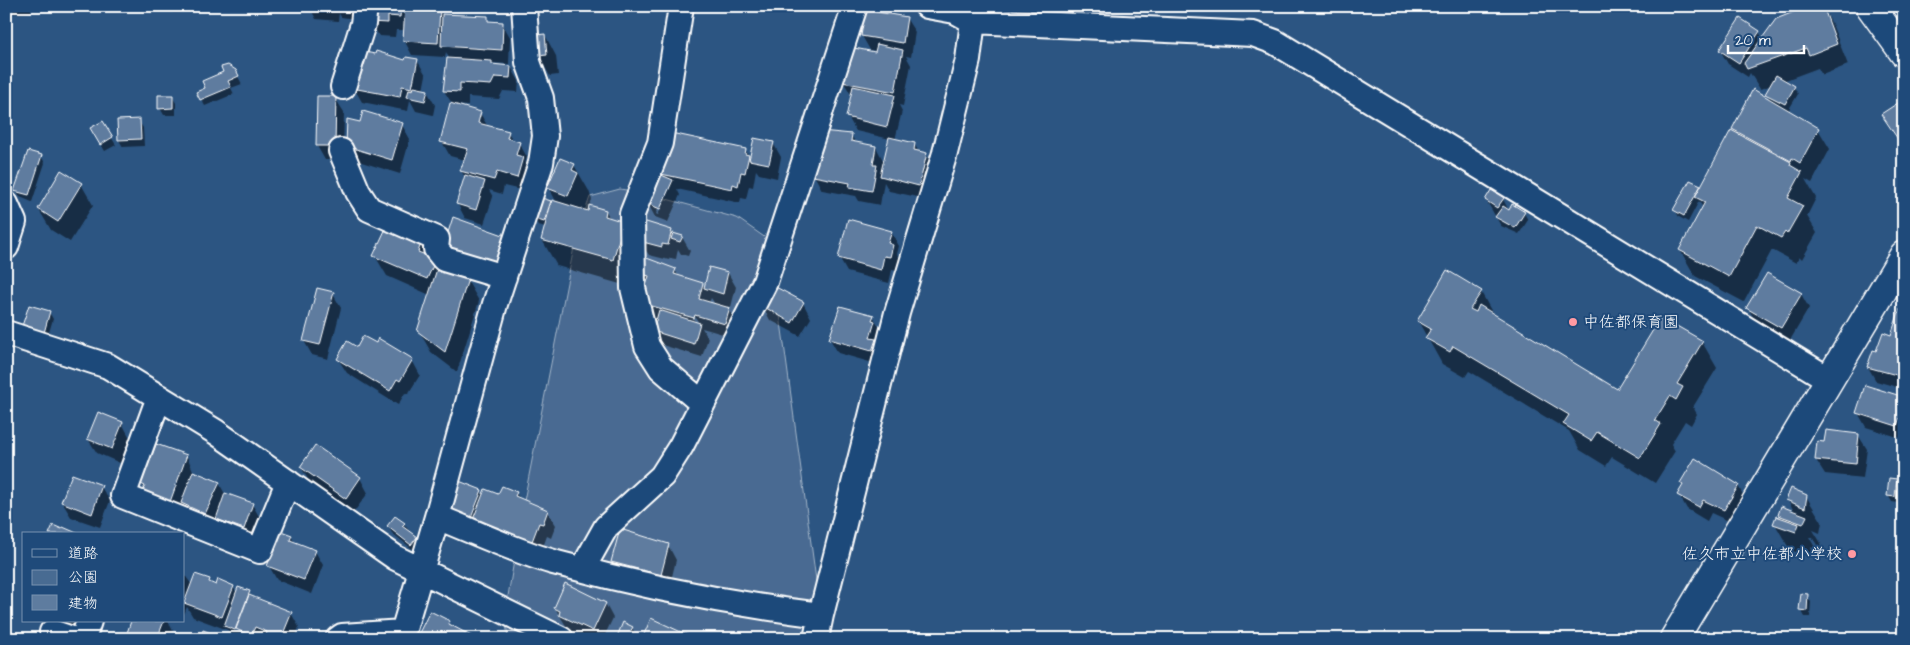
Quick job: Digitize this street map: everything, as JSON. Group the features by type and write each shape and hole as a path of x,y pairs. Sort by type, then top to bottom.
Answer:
{"street":[{"path":"343,87 364,24 365,6"},
{"path":"338,639 342,636 402,636 422,572 504,277 541,163 545,136 541,98 528,62 524,6"},
{"path":"681,6 660,144 632,214 634,288 647,346 661,368 702,403"},
{"path":"583,568 606,528 662,476 681,446 765,282 855,6"},
{"path":"927,6 972,13 1253,34 1274,42 1830,380"},
{"path":"1870,6 1904,54"},
{"path":"816,639 897,313 947,144 968,60 972,13"},
{"path":"341,152 358,192 369,209 437,239 436,249 444,259 504,277"},
{"path":"6,204 14,222 6,247"},
{"path":"1674,639 1904,255"},
{"path":"6,333 108,366 216,432 396,558 562,639"},
{"path":"160,397 123,496 260,551 288,482"},
{"path":"437,517 556,563 583,568 683,594 758,607 821,615"},
{"path":"83,639 89,622"}],"green space":[{"path":"620,189 644,193 737,218 770,241 824,639 508,639 505,614 524,501 576,237 590,197"}],"building":[{"path":"370,6 401,6 400,17 388,16 388,23 369,22"},
{"path":"405,6 440,8 438,43 403,41"},
{"path":"1013,6 1047,6 1046,10 1013,8"},
{"path":"1809,6 1823,6 1837,44 1809,55 1806,48 1747,69 1744,63 1776,19"},
{"path":"865,10 907,17 903,43 861,36"},
{"path":"442,14 488,16 488,21 503,22 502,50 441,46"},
{"path":"1740,18 1760,31 1739,63 1719,50"},
{"path":"545,34 547,55 537,56 535,35"},
{"path":"877,44 903,50 895,92 842,82 849,47 875,52"},
{"path":"360,51 375,54 376,51 405,60 406,57 418,59 412,88 402,86 400,97 352,88"},
{"path":"447,58 492,61 492,64 511,66 510,78 495,77 491,85 460,83 460,92 443,91"},
{"path":"228,65 236,70 239,76 228,81 231,87 200,100 196,92 205,88 202,81 223,72 221,67"},
{"path":"1776,75 1795,86 1785,104 1765,94"},
{"path":"853,86 895,95 887,127 846,117"},
{"path":"414,87 428,90 425,101 407,97 409,89 413,90"},
{"path":"1753,89 1819,128 1800,163 1792,158 1791,161 1732,129"},
{"path":"158,95 173,95 173,108 158,109"},
{"path":"317,96 336,96 335,146 316,146"},
{"path":"1904,99 1904,148 1881,114"},
{"path":"450,103 481,112 478,123 509,131 507,138 520,142 516,155 523,157 517,178 497,172 494,180 460,171 468,149 440,142"},
{"path":"363,111 403,123 392,160 346,146 347,119 360,122"},
{"path":"140,119 141,139 118,140 117,120"},
{"path":"103,121 113,137 100,145 90,128"},
{"path":"1731,130 1791,162 1790,165 1802,172 1788,198 1803,206 1787,234 1785,232 1781,238 1757,225 1729,277 1679,250 1705,202 1695,197"},
{"path":"821,131 852,134 851,141 876,146 873,165 877,165 872,191 849,187 850,183 813,176"},
{"path":"671,133 746,149 745,154 749,155 745,173 741,172 738,186 733,184 732,189 661,174"},
{"path":"889,137 915,143 914,150 927,153 919,186 880,176"},
{"path":"754,138 774,142 769,164 749,160"},
{"path":"28,151 42,155 29,195 14,191"},
{"path":"560,158 575,164 572,170 578,173 568,196 547,188"},
{"path":"61,170 82,183 58,222 38,209"},
{"path":"659,174 673,180 660,209 646,203"},
{"path":"465,175 485,181 476,210 456,204"},
{"path":"1690,180 1701,185 1684,216 1673,210"},
{"path":"1491,190 1504,198 1497,208 1485,200"},
{"path":"539,197 551,201 544,222 532,218"},
{"path":"552,200 588,211 589,205 606,210 605,216 624,222 613,260 541,240"},
{"path":"1512,204 1525,212 1515,228 1495,217 1503,206 1509,210"},
{"path":"453,217 506,236 496,269 442,251"},
{"path":"848,219 892,231 888,243 893,245 890,257 884,256 881,270 838,258"},
{"path":"643,221 672,230 668,245 662,244 662,247 639,241"},
{"path":"387,226 422,241 418,252 436,259 427,279 373,256"},
{"path":"673,233 683,236 680,242 671,239"},
{"path":"644,257 676,269 674,274 703,283 699,299 730,308 725,324 695,315 694,318 652,306 651,311 643,309 641,302 649,276 639,273"},
{"path":"709,267 728,272 723,294 704,288"},
{"path":"437,269 468,279 445,352 417,331"},
{"path":"1447,270 1482,291 1470,309 1476,312 1479,305 1617,389 1661,317 1703,341 1677,384 1683,387 1676,400 1670,396 1655,420 1661,424 1640,458 1597,432 1591,441 1563,424 1569,415 1453,346 1450,352 1425,338 1431,329 1417,321"},
{"path":"1767,273 1802,293 1781,328 1746,308"},
{"path":"772,285 804,302 792,323 761,305"},
{"path":"317,288 334,292 320,345 303,341"},
{"path":"29,305 50,311 44,333 22,326"},
{"path":"840,306 874,315 872,320 875,321 870,338 876,339 872,351 829,339"},
{"path":"1901,306 1904,307 1904,377 1867,367 1873,350 1876,351 1883,332 1891,335"},
{"path":"659,310 700,323 694,344 653,331"},
{"path":"363,336 376,343 378,338 413,359 400,381 397,379 390,391 337,359 347,341 357,347"},
{"path":"1865,385 1904,397 1904,405 1897,426 1856,413"},
{"path":"98,412 123,422 112,449 87,439"},
{"path":"1826,430 1859,434 1856,464 1815,460 1817,441 1824,442"},
{"path":"156,444 187,455 170,502 142,491 145,486 141,484"},
{"path":"315,445 361,477 346,499 300,467"},
{"path":"1695,458 1739,485 1724,510 1703,500 1699,507 1677,495 1683,485 1680,483"},
{"path":"193,471 220,482 205,514 181,503"},
{"path":"72,474 102,485 92,514 61,502"},
{"path":"1889,478 1897,479 1895,497 1887,496"},
{"path":"459,481 482,490 469,523 447,514"},
{"path":"502,486 517,492 515,496 548,510 543,524 539,523 531,544 472,522 485,489 498,494"},
{"path":"1791,488 1807,495 1805,508 1786,500"},
{"path":"225,493 253,503 244,529 216,519"},
{"path":"1781,506 1807,516 1803,524 1778,515"},
{"path":"395,516 405,523 402,526 417,537 411,545 387,526"},
{"path":"1776,516 1799,524 1796,532 1773,524"},
{"path":"53,525 74,532 50,532"},
{"path":"620,529 669,544 661,575 611,562"},
{"path":"281,531 292,535 290,540 316,550 304,580 267,566"},
{"path":"195,574 210,579 209,582 216,585 218,579 234,586 222,617 185,603"},
{"path":"565,583 606,603 593,631 559,615 560,611 554,608"},
{"path":"238,587 250,591 235,630 224,626"},
{"path":"1801,593 1808,594 1807,611 1799,610"},
{"path":"249,595 292,612 281,639 265,639 267,632 255,627 251,636 236,629"},
{"path":"430,611 450,621 449,624 477,639 416,639"},
{"path":"651,618 696,639 642,639"},
{"path":"131,622 164,622 157,639 125,639"},
{"path":"623,622 633,627 630,632 639,636 637,639 616,639"},
{"path":"203,630 227,639 200,639"}],"place":[{"name":"中佐都保育園","path":"1573,322"},
{"name":"佐久市立中佐都小学校","path":"1852,554"}]}
